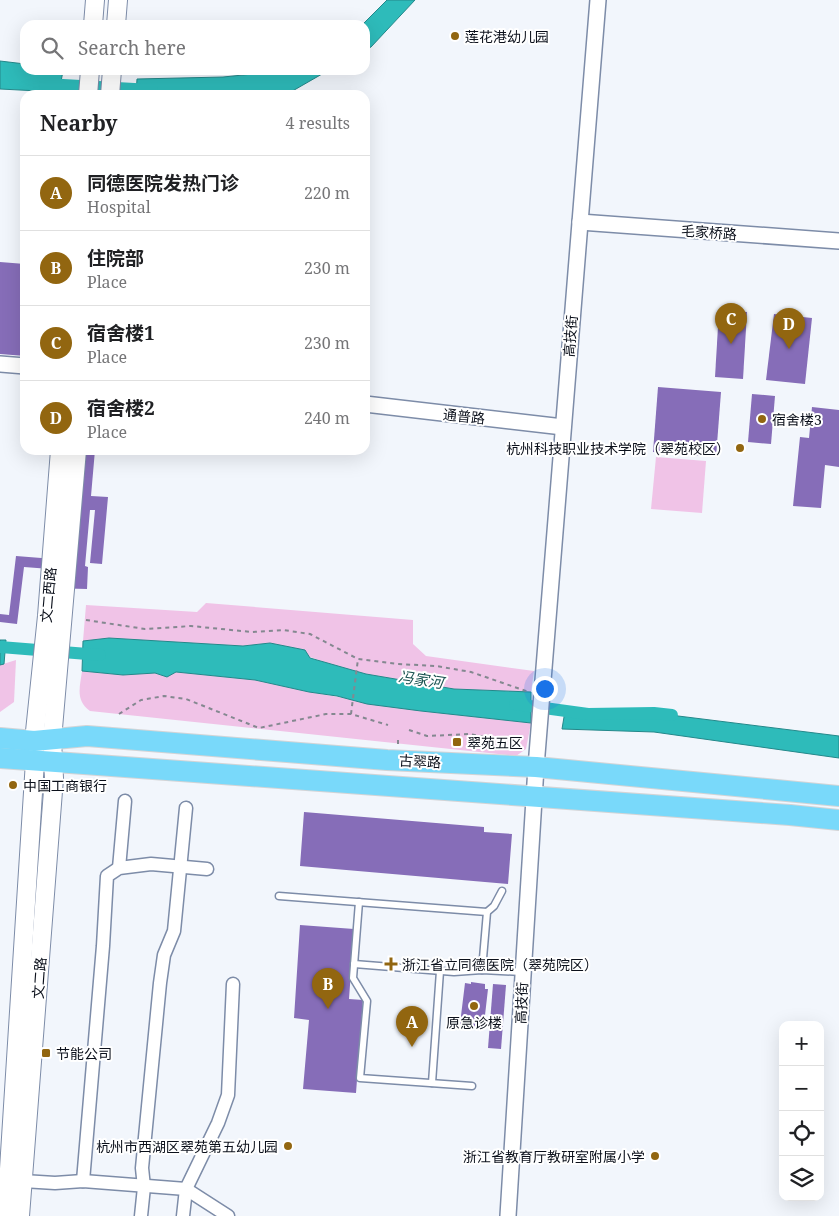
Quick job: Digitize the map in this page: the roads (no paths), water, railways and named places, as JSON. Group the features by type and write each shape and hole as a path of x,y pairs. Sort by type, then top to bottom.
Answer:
{"main road":[{"path":"93,20 95,0"},
{"path":"116,20 118,0"},
{"path":"88,90 90,75"},
{"path":"110,90 112,75"},
{"name":"文二西路","path":"55,618 60,455"},
{"name":"文二西路","path":"43,740 55,618 76,455"},
{"name":"古翠路","path":"0,738 43,740 87,736 387,760 536,767 839,796"},
{"name":"文二路","path":"8,1213 44,761 43,740"},
{"name":"古翠路","path":"0,758 839,820"},
{"name":"文二路","path":"8,1213 23,1181 54,778 44,761"}],"street":[{"name":"高技街","path":"508,1216 543,671 598,0"},
{"name":"毛家桥路","path":"580,222 839,241"},
{"path":"0,364 20,366"},
{"name":"通普路","path":"370,405 563,427"},
{"path":"119,868 125,801"},
{"path":"141,1216 144,1187 142,1168 160,983 164,955 174,932 186,808"},
{"path":"82,1181 103,946 107,876 119,868 150,864 207,869"},
{"path":"184,1216 186,1189 218,1123 228,1096 233,984"},
{"path":"23,1181 55,1183 82,1181 186,1189 228,1216"}],"lane":[{"path":"482,970 487,912 494,906 502,891"},
{"path":"279,896 487,912"},
{"path":"359,902 353,978 367,1001 360,1078 472,1086"},
{"path":"354,964 440,972 482,970 523,972"},
{"path":"432,1083 440,972"}],"water":[{"path":"387,0 415,0 370,48 370,20 367,20"},
{"path":"0,61 20,63 20,75 62,75 59,90 0,89"},
{"path":"243,75 320,75 294,90 136,90 137,79"},
{"path":"109,638 243,646 270,643 305,650 310,658 366,674 454,689 531,692 531,723 367,704 337,696 255,680 176,672 167,677 155,673 123,675 82,671 83,641"},
{"path":"0,640 6,640 4,664 0,665"},
{"path":"565,711 588,714 654,713 839,736 839,758 654,732 562,729"}],"waterway":[{"path":"45,84 152,90"},
{"name":"冯家河","path":"0,647 100,655"},
{"name":"冯家河","path":"515,704 588,714 654,713 672,715"}],"place":[{"name":"莲花港幼儿园","path":"455,36"},
{"name":"宿舍楼1","path":"731,344"},
{"name":"宿舍楼2","path":"789,349"},
{"name":"宿舍楼3","path":"762,419"},
{"name":"杭州科技职业技术学院（翠苑校区）","path":"740,448"},
{"name":"翠苑五区","path":"457,742"},
{"name":"中国工商银行","path":"13,785"},
{"name":"浙江省立同德医院（翠苑院区）","path":"391,964"},
{"name":"原急诊楼","path":"474,1006"},
{"name":"住院部","path":"328,1009"},
{"name":"同德医院发热门诊","path":"412,1047"},
{"name":"节能公司","path":"46,1053"},
{"name":"杭州市西湖区翠苑第五幼儿园","path":"288,1146"},
{"name":"浙江省教育厅教研室附属小学","path":"655,1156"}]}
